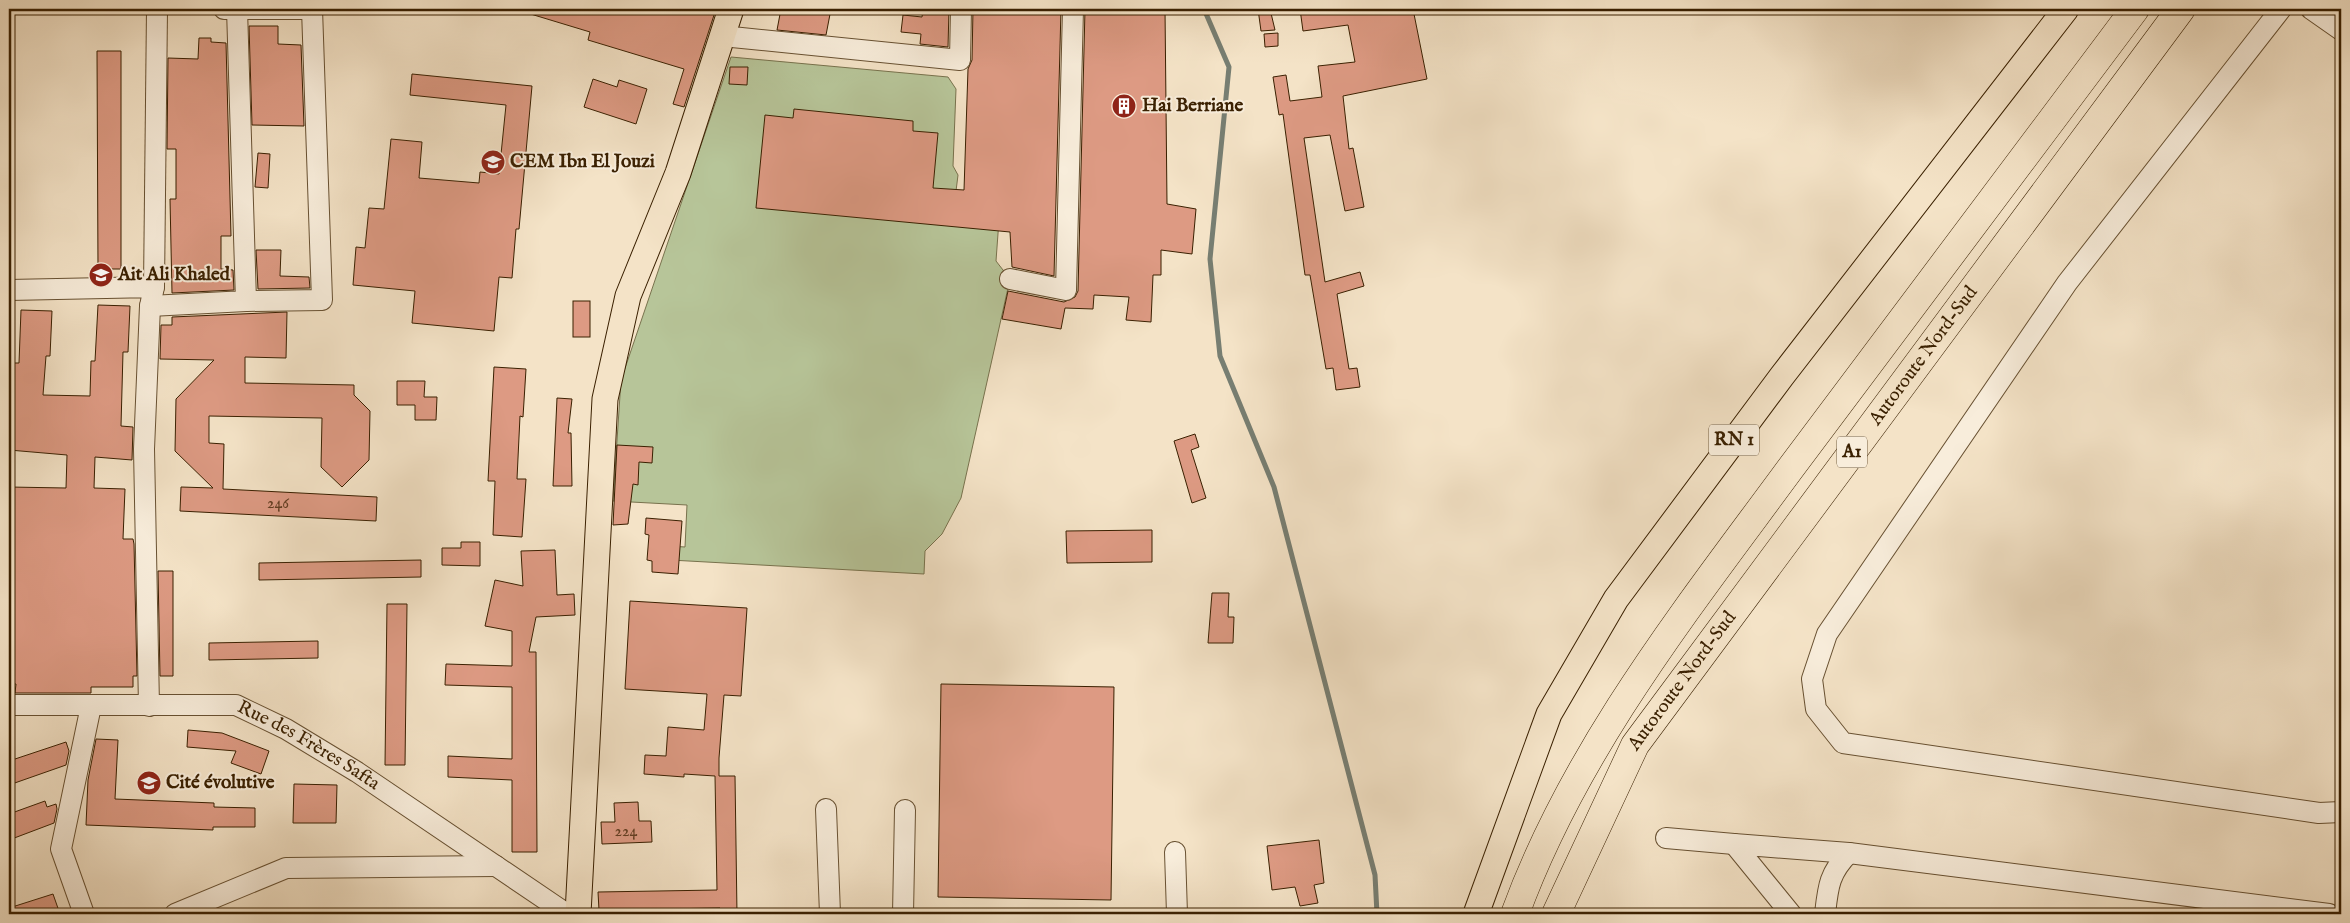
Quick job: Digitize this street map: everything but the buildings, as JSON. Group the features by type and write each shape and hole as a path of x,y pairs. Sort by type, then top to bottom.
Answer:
{"highway":[{"name":"Autoroute Nord-Sud","path":"1515,914 1525,886 1563,805 1605,729 1709,578 2135,9"},
{"name":"Autoroute Nord-Sud","path":"1556,914 1635,745 2181,9"}],"main road":[{"path":"578,914 605,399 628,296 678,173 731,9"},
{"name":"RN 1","path":"1476,914 1549,714 1616,599 1782,376 2066,9"}],"street":[{"path":"148,706 144,449 150,306 154,287 157,9"},
{"path":"150,306 246,301 322,300 312,9 224,9"},
{"path":"237,9 246,301"},
{"path":"722,36 960,60 961,9"},
{"path":"1010,279 1066,290 1073,9"},
{"path":"2281,9 2067,283 1826,634 1812,679 1816,709 1843,743 2319,813 2341,812"},
{"path":"2312,9 2341,30"},
{"path":"9,290 154,287"},
{"name":"Rue des Frères Safta","path":"9,705 236,705 286,729 357,772 567,914"},
{"path":"84,914 61,849 91,706"},
{"path":"826,809 830,914"},
{"path":"903,914 905,810"},
{"path":"1666,838 1849,853 2329,914"},
{"path":"1734,844 1790,914"},
{"path":"1175,852 1177,914"},
{"path":"1825,914 1830,879 1836,866 1849,853"},
{"path":"176,914 286,868 496,866"}],"green space":[{"path":"731,57 948,77 956,89 953,166 958,175 956,191 1001,193 996,261 1010,279 961,498 942,534 925,551 924,574 652,559 656,545 685,547 687,505 613,501 621,380"}],"waterway":[{"path":"1204,9 1229,67 1210,259 1220,356 1274,487 1375,875 1377,914"}],"place":[{"name":"Hai Berriane","path":"1124,106"},
{"name":"CEM Ibn El Jouzi","path":"493,162"},
{"name":"Ait Ali Khaled","path":"101,275"},
{"name":"Cité évolutive","path":"149,783"}]}
